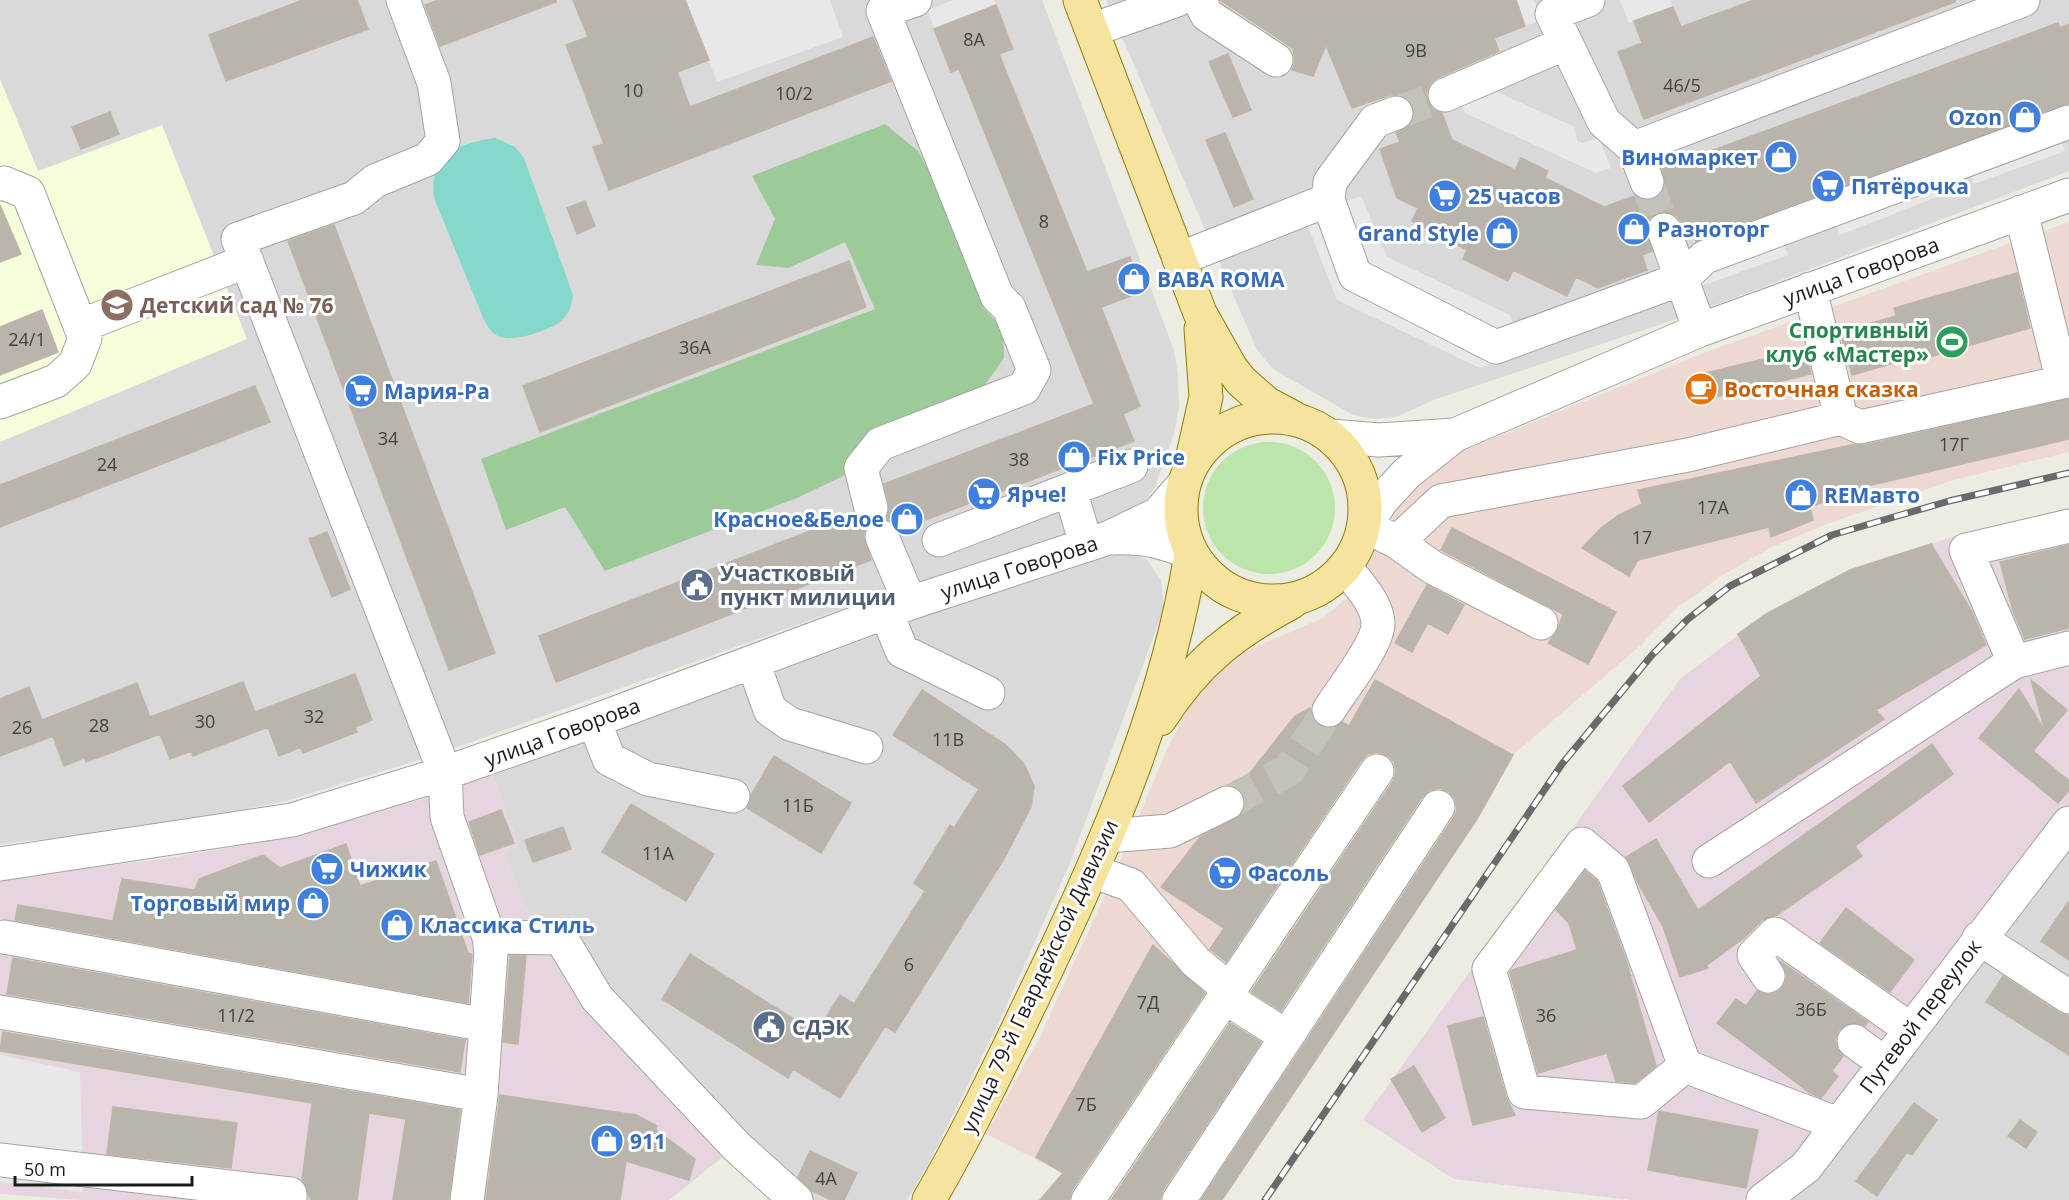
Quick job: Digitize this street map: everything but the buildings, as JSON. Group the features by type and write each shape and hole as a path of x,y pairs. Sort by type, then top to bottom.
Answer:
{"main road":[{"path":"1080,0 1200,314 1228,363 1241,381 1266,403 1318,429 1348,456 1359,478 1364,497 1365,526 1345,567 1322,588 1302,597 1265,601 1240,596 1219,584 1203,571 1191,554 1183,533 1180,508 1207,384 1200,314"},
{"path":"1187,477 1206,445 1225,430 1241,423 1262,418 1287,418 1318,429"},
{"name":"улица 79-й Гвардейской Дивизии","path":"929,1200 1018,1029 1107,836 1141,749 1176,627 1191,554"},
{"name":"улица 79-й Гвардейской Дивизии","path":"1141,749 1179,689 1203,661 1230,638 1302,597"}],"street":[{"path":"403,0 434,83 443,141 428,159 375,181 354,198 238,239 445,773 447,817 489,937 481,1095 467,1200"},
{"path":"915,0 883,11 997,296 1009,308 1034,370 1024,388 880,444 861,468 898,607 902,651 988,693"},
{"path":"1092,30 1177,0"},
{"path":"1199,0 1207,15 1276,60"},
{"path":"1588,0 1550,7 1604,122 1634,148 1647,182"},
{"path":"1634,148 2024,0"},
{"path":"1445,95 1566,43"},
{"path":"1396,113 1375,121 1330,182 1328,200 1355,275 1496,347 1682,279 1705,257 2069,122"},
{"path":"0,184 4,183 28,193 84,338 75,364 56,381 0,402"},
{"name":"улица Говорова","path":"1365,526 1382,500 1407,473 1455,435 1700,330 2069,195"},
{"path":"1179,259 1328,200"},
{"path":"1396,542 1440,501 1480,491 1688,455 1841,417 1860,427 2066,380 2021,212"},
{"path":"1664,230 1700,330"},
{"path":"80,326 247,261"},
{"path":"1810,289 1841,417"},
{"name":"улица Говорова","path":"1318,429 1379,440 1455,435"},
{"path":"939,540 1131,466"},
{"path":"1097,541 1158,514 1187,477"},
{"path":"1070,490 1097,541"},
{"path":"1365,526 1396,542 1432,567 1541,622"},
{"path":"2014,663 1966,550 2069,526"},
{"path":"1097,541 1139,537 1166,542 1191,554"},
{"name":"улица Говорова","path":"0,864 292,820 445,773 594,721 898,607 1097,541"},
{"path":"1329,710 1374,639 1378,622 1371,600 1345,567"},
{"path":"1709,861 2014,663 2069,648"},
{"path":"753,662 770,710 790,724 866,747"},
{"path":"594,721 609,759 648,779 733,796"},
{"path":"1088,1200 1377,771"},
{"path":"1107,836 1170,831 1227,803"},
{"path":"1179,1200 1438,807"},
{"name":"Путевой переулок","path":"1763,1200 1806,1167 2069,823"},
{"path":"1685,1066 1641,1102 1524,1092 1489,969 1582,844 1613,870 1685,1066 1838,1124"},
{"path":"1092,871 1131,885 1196,962 1218,980 1237,1005 1287,1036"},
{"path":"1768,976 1754,954 1775,934 1910,1029"},
{"path":"5,937 486,1025"},
{"path":"489,937 561,938 597,998 737,1147 796,1200"},
{"path":"1979,938 2069,996"},
{"path":"1,1006 481,1095"},
{"path":"1854,1041 1884,1063"},
{"path":"0,1160 290,1194 290,1200"}],"shaded area":[{"path":"0,0 1042,0 1174,350 1179,408 1174,434 1155,487 1144,503 1104,522 905,586 438,754 286,801 163,826 0,844"},
{"path":"685,0 830,0 843,37 717,82"},
{"path":"953,0 994,0 996,5 934,29 928,10"},
{"path":"1106,0 2069,0 2069,171 1694,313 1436,399 1396,417 1374,419 1353,415 1273,369 1257,350"},
{"path":"1516,0 1534,0 1542,20 1525,26"},
{"path":"1620,0 1670,0 1673,7 1629,23"},
{"name":"Детский сад № 76","path":"0,79 38,171 162,125 247,339 0,442"},
{"path":"1490,89 1575,127 1577,141 1582,143 1599,138 1611,168 1596,173 1465,113 1459,100"},
{"path":"2059,136 2065,151 1974,184 1968,169"},
{"path":"496,138 515,147 524,158 573,295 569,311 557,324 533,334 514,338 497,336 484,320 434,198 433,183 436,171 441,161 449,153 470,143"},
{"path":"1932,183 1937,197 1840,235 1835,221"},
{"path":"1361,196 1387,257 1510,315 1526,350 1480,368 1337,300 1304,217"},
{"path":"2069,222 2069,452 1950,481 1827,524 1772,547 1721,576 1676,609 1641,645 1513,755 1375,681 1351,745 1193,974 1061,1172 986,1134 1041,1035 1112,880 1168,747 1192,701 1212,677 1244,652 1323,618 1350,595 1399,503 1437,461 1706,352"},
{"path":"1782,240 1788,255 1696,288 1691,273"},
{"path":"2069,508 2069,808 1801,1158 1744,1200 1631,1200 1454,1179 1363,1120 1680,679 1766,614 1850,570 1958,535"},
{"path":"1127,549 1148,561 1161,580 1164,608 1070,863 999,1022 928,1165 907,1200 782,1200 590,1005 528,913 503,852 518,845 492,774 1103,551"},
{"path":"492,774 518,846 503,852 528,913 590,1005 731,1150 669,1200 79,1200 0,1194 0,879 169,858 302,835 429,797"},
{"path":"2069,838 2069,989 1990,938"},
{"path":"1980,948 2069,1006 2069,1200 1779,1200"},
{"path":"0,1055 80,1072 83,1192 0,1182"}],"green space":[{"path":"885,124 919,152 979,268 982,306 1003,329 1004,358 977,396 946,427 797,498 605,571 565,507 506,530 481,459 875,309 845,242 789,268 756,265 775,219 752,176"},
{"path":"1269,442 1294,447 1316,461 1330,483 1335,508 1330,533 1316,555 1294,569 1269,574 1244,569 1222,555 1208,533 1203,508 1208,483 1222,461 1244,447"}],"tunnel":[{"path":"1396,113 1445,95"},
{"path":"1647,182 1664,230"},
{"path":"1227,803 1289,770 1329,710"}],"railway":[{"path":"1265,1200 1562,764 1652,655 1688,619 1730,586 1832,535 1949,501 2069,473"}],"place":[{"name":"Ozon","path":"2025,117"},
{"name":"Виномаркет","path":"1781,157"},
{"name":"Пятёрочка","path":"1828,186"},
{"name":"25 часов","path":"1445,196"},
{"name":"Разноторг","path":"1634,229"},
{"name":"Grand Style","path":"1502,233"},
{"name":"BABA ROMA","path":"1134,279"},
{"name":"Детский сад № 76","path":"117,305"},
{"name":"Спортивный клуб «Мастер»","path":"1952,342"},
{"name":"Восточная сказка","path":"1701,389"},
{"name":"Мария-Ра","path":"361,391"},
{"name":"Fix Price","path":"1074,457"},
{"name":"Ярче!","path":"984,494"},
{"name":"REMавто","path":"1801,495"},
{"name":"Красное&Белое","path":"907,519"},
{"name":"Участковый пункт милиции","path":"697,585"},
{"name":"Чижик","path":"327,869"},
{"name":"Фасоль","path":"1225,873"},
{"name":"Торговый мир","path":"313,903"},
{"name":"Классика Стиль","path":"397,925"},
{"name":"СДЭК","path":"769,1027"},
{"name":"911","path":"607,1141"}]}
